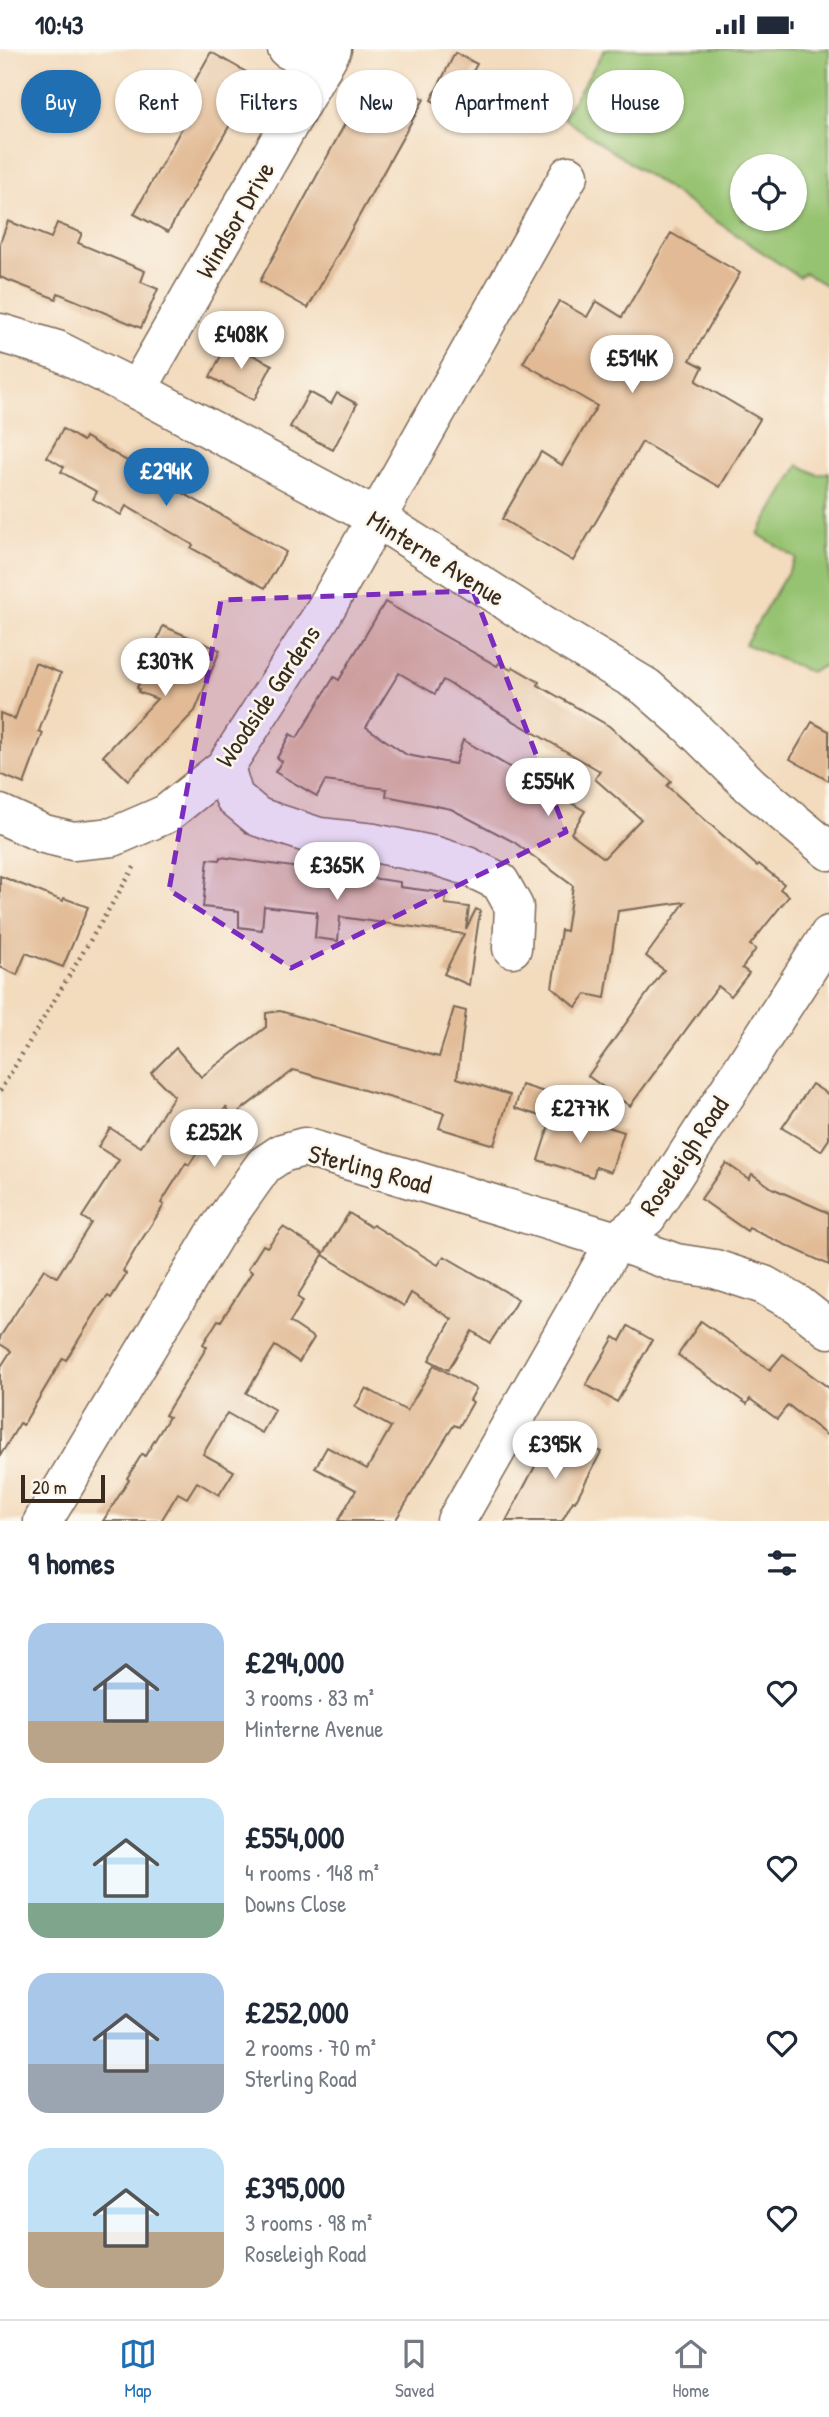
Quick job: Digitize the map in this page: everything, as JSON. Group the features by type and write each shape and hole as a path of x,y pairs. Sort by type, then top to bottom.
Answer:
{"street":[{"path":"287,49 327,58"},
{"name":"Windsor Drive","path":"137,390 327,58"},
{"name":"Woodside Gardens","path":"0,814 44,834 73,841 113,837 166,814 225,767 321,617 378,519 569,175"},
{"name":"Minterne Avenue","path":"0,333 57,350 378,519 646,687 751,786 829,851"},
{"path":"225,767 234,797 258,817 319,837 374,843 436,856 467,866 500,882 514,907 512,948"},
{"name":"Roseleigh Road","path":"456,1521 616,1241 647,1217 829,935"},
{"name":"Sterling Road","path":"43,1521 215,1234 264,1165 282,1153 304,1147 616,1241 676,1263 715,1269 764,1285 797,1304 829,1329"}],"path":[{"path":"0,1091 138,860"}],"highlighted area":[{"path":"473,591 566,832 291,968 169,890 221,600"}],"green space":[{"path":"605,49 829,49 829,287 805,273 799,277 731,231 807,231 807,154 730,154 730,231 573,125 573,102 587,79 587,133 684,133 684,70 592,70"},
{"path":"799,465 818,475 829,472 829,664 810,672 745,644 796,558 758,534"}],"building":[{"path":"211,52 243,70 216,70 216,133 225,133 168,232 134,214 179,133 202,133 201,70"},
{"path":"455,53 477,64 474,70 446,70"},
{"path":"417,95 424,99 417,112"},
{"path":"340,133 405,133 308,308 260,281"},
{"path":"8,221 51,238 57,223 82,233 78,243 145,271 141,282 158,289 141,328 58,293 56,299 0,277 0,243"},
{"path":"671,233 740,273 690,360 703,367 696,381 760,419 720,487 642,442 573,561 502,519 541,452 562,465 597,406 523,363 559,301 587,317 596,301 622,317"},
{"path":"228,342 272,365 254,400 210,377"},
{"path":"309,392 331,404 337,393 357,404 333,450 290,427"},
{"path":"63,429 83,441 85,437 286,552 265,588 191,548 193,545 126,506 121,515 93,499 97,492 61,472 64,467 47,457"},
{"path":"385,602 497,666 499,663 511,670 513,667 539,682 538,685 609,726 671,781 667,786 757,866 759,864 784,884 780,889 789,896 750,945 756,949 742,968 749,973 731,996 718,986 630,1106 588,1076 664,970 646,956 685,902 618,911 605,998 586,994 576,1007 552,987 561,930 566,931 573,886 514,842 451,809 386,796 387,789 325,781 317,796 275,772 282,761 277,758 290,734 297,738 334,677 339,680","holes":["399,673 435,694 443,680 600,771 595,779 641,819 604,858 571,833 585,811 463,740 455,764 407,755 366,727"]},
{"path":"163,626 220,650 195,711 128,780 103,756 157,699 138,692 137,688"},
{"path":"35,663 61,673 39,731 43,733 24,784 0,774 0,713 15,719"},
{"path":"812,722 829,731 829,781 790,759"},
{"path":"221,857 400,882 400,887 446,893 445,904 469,907 466,929 476,909 480,911 469,985 444,974 464,934 340,917 338,941 315,938 317,912 264,906 262,930 239,927 239,911 203,907 208,859 220,860"},
{"path":"0,876 63,901 64,898 88,907 63,967 26,953 17,975 0,967"},
{"path":"454,1008 466,1011 457,1078 510,1095 494,1145 439,1128 444,1113 294,1070 233,1116 226,1107 161,1203 164,1205 123,1271 126,1274 111,1298 108,1296 99,1307 66,1360 63,1358 23,1425 20,1423 0,1456 0,1368 11,1351 0,1344 0,1337 44,1269 57,1277 91,1223 82,1217 119,1160 98,1147 110,1128 141,1147 174,1096 151,1073 176,1048 201,1077 266,1027 266,1013 280,1011 439,1057"},
{"path":"812,1084 829,1095 829,1139 821,1151 782,1128"},
{"path":"522,1085 554,1095 547,1118 515,1108"},
{"path":"554,1110 624,1132 611,1172 596,1167 593,1177 538,1160"},
{"path":"726,1163 749,1179 752,1174 772,1188 829,1213 829,1265 749,1228 747,1231 701,1199"},
{"path":"349,1213 438,1265 444,1256 518,1299 490,1343 472,1331 448,1370 429,1360 452,1319 411,1293 404,1306 323,1255 297,1297 303,1301 290,1322 314,1338 299,1362 275,1346 246,1393 275,1410 262,1433 227,1413 203,1454 234,1471 219,1495 197,1482 187,1498 178,1493 161,1521 103,1521 142,1454 145,1456 169,1417 165,1415 207,1347 203,1344 252,1272 248,1269 263,1245 267,1247 283,1227 324,1253"},
{"path":"701,1321 770,1370 783,1354 829,1388 829,1437 788,1405 777,1419 750,1399 747,1404 678,1355"},
{"path":"628,1326 652,1340 617,1402 586,1385 614,1337 620,1341"},
{"path":"434,1365 476,1389 470,1400 473,1402 459,1427 454,1425 395,1521 338,1521 356,1490 315,1468 327,1447 367,1469 391,1427 355,1407 366,1388 407,1411"},
{"path":"560,1431 601,1452 575,1502 573,1501 562,1521 506,1521 550,1438 555,1441"}]}
